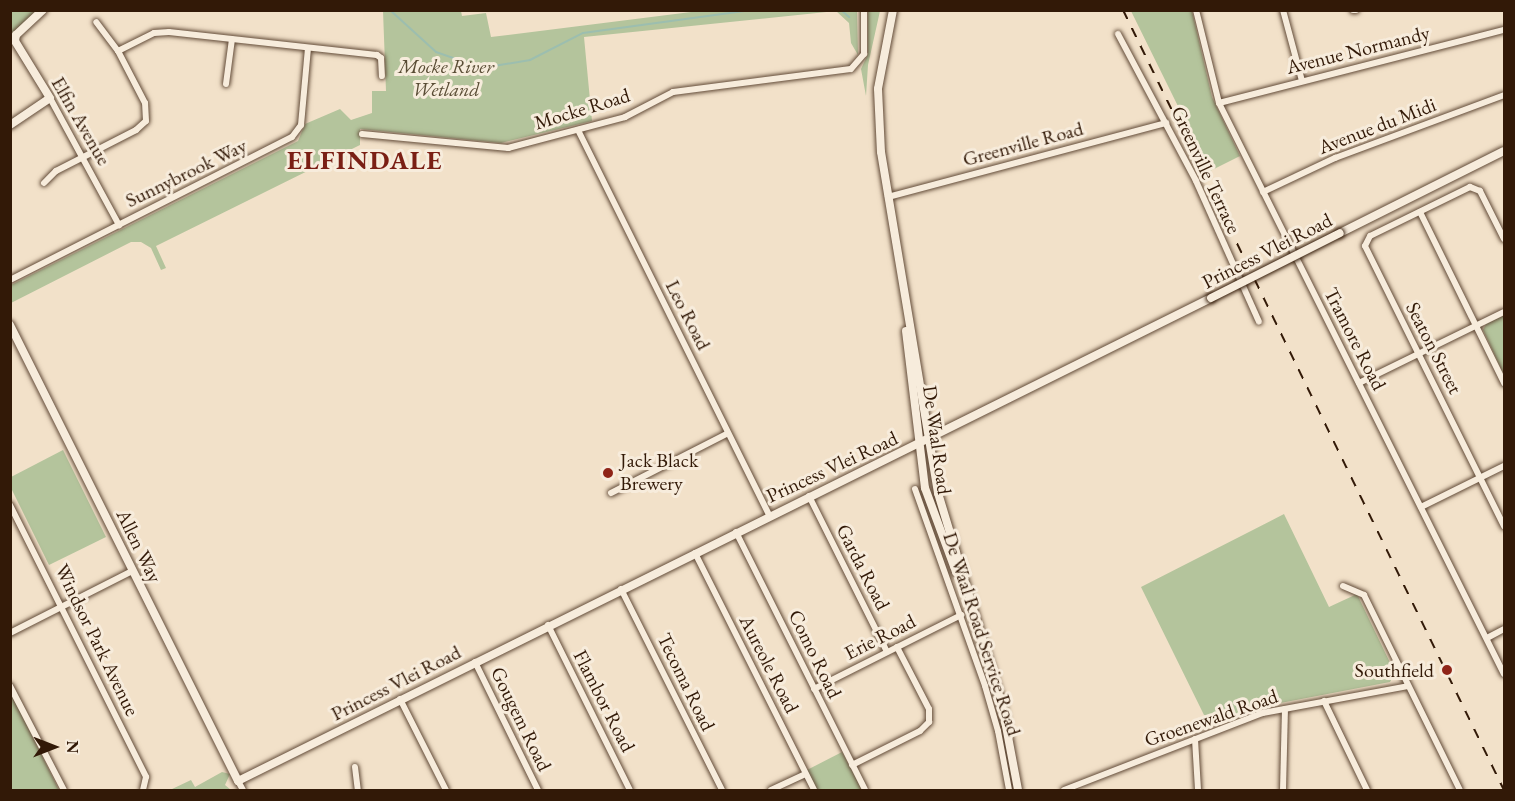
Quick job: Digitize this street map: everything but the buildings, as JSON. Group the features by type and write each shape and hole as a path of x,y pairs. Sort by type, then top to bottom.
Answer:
{"street":[{"name":"Elfin Avenue","path":"43,10 16,34 17,47 51,98 119,225"},
{"name":"Mocke Road","path":"362,134 500,149 624,117 673,92 855,68 864,54 864,10"},
{"name":"De Waal Road","path":"893,10 883,53 878,105 888,197 938,493 970,607 1009,730 1018,790"},
{"name":"Tramore Road","path":"1196,10 1219,103 1504,674"},
{"path":"1283,10 1302,81"},
{"path":"44,183 56,171 136,130 146,121 145,103 118,51 96,22"},
{"name":"Avenue Normandy","path":"1219,103 1504,30"},
{"path":"118,51 161,31 377,55 381,58 382,76"},
{"name":"Greenville Terrace","path":"1118,34 1166,123 1259,322"},
{"path":"226,84 232,39"},
{"name":"Sunnybrook Way","path":"10,280 298,133 308,48"},
{"name":"Avenue du Midi","path":"1263,192 1335,158 1504,95"},
{"path":"10,125 51,98"},
{"name":"Greenville Road","path":"888,197 1166,123"},
{"name":"Leo Road","path":"578,130 769,515"},
{"name":"Princess Vlei Road","path":"238,781 808,495 918,445 1504,151"},
{"path":"1504,239 1480,191 1474,186 1420,212 1504,383"},
{"name":"Seaton Street","path":"1420,212 1370,236 1365,246 1504,526"},
{"name":"De Waal Road","path":"906,306 918,445 932,512 970,607"},
{"path":"1359,383 1504,312"},
{"name":"Allen Way","path":"10,326 238,781"},
{"path":"611,493 728,433"},
{"path":"1421,507 1504,466"},
{"name":"De Waal Road Service Road","path":"915,489 962,615 998,731 1009,790"},
{"name":"Garda Road","path":"808,495 887,652"},
{"name":"Windsor Park Avenue","path":"10,505 146,777 143,790"},
{"name":"Como Road","path":"736,531 865,790"},
{"name":"Aureole Road","path":"694,552 814,790"},
{"path":"10,633 132,571"},
{"path":"1343,586 1364,595 1460,790"},
{"name":"Tecoma Road","path":"621,589 722,790"},
{"name":"Erie Road","path":"814,689 962,615"},
{"name":"Flambor Road","path":"548,625 630,790"},
{"path":"1487,638 1504,629"},
{"path":"852,765 920,731 929,722 929,709 897,647"},
{"name":"Gougem Road","path":"474,662 538,790"},
{"path":"10,686 64,790"},
{"name":"Groenewald Road","path":"1064,790 1195,739 1285,709 1408,686"},
{"path":"400,699 446,790"},
{"path":"1324,701 1367,790"},
{"path":"1283,790 1285,709"},
{"path":"1195,739 1198,790"},
{"path":"355,767 358,790"},
{"path":"771,790 805,774"},
{"path":"238,781 243,790"}],"green space":[{"path":"11,11 42,11 11,38"},
{"name":"Mocke River Wetland","path":"383,11 461,11 462,16 486,13 491,37 699,11 836,11 584,37 592,121 501,143 360,129 360,145 156,246 166,268 161,270 151,248 141,242 131,242 11,303 11,285 298,141 305,124 340,109 351,120 372,113 372,91 386,91"},
{"path":"836,11 857,11 858,55 851,43 849,23"},
{"path":"868,11 880,11 868,65 866,96 861,69 868,54"},
{"path":"1131,11 1192,11 1212,97 1240,156 1210,171"},
{"path":"1504,315 1504,375 1483,330 1486,324"},
{"path":"63,450 106,537 49,565 11,488 11,477"},
{"path":"1284,514 1329,607 1357,594 1395,673 1390,682 1270,705 1221,722 1204,715 1141,587"},
{"path":"11,694 59,790 11,790"},
{"path":"842,752 862,790 817,790 807,770"},
{"path":"222,772 230,774 225,785 231,790 170,790 191,780 195,787"}],"waterway":[{"path":"390,10 436,52 482,68 530,60 583,33 751,10"},
{"path":"841,10 849,17"}],"railway":[{"path":"1123,10 1504,790"}],"place":[{"name":"Jack Black Brewery","path":"608,473"},
{"name":"Southfield","path":"1447,670"}],"district":[{"name":"ELFINDALE","path":"365,161"}]}
